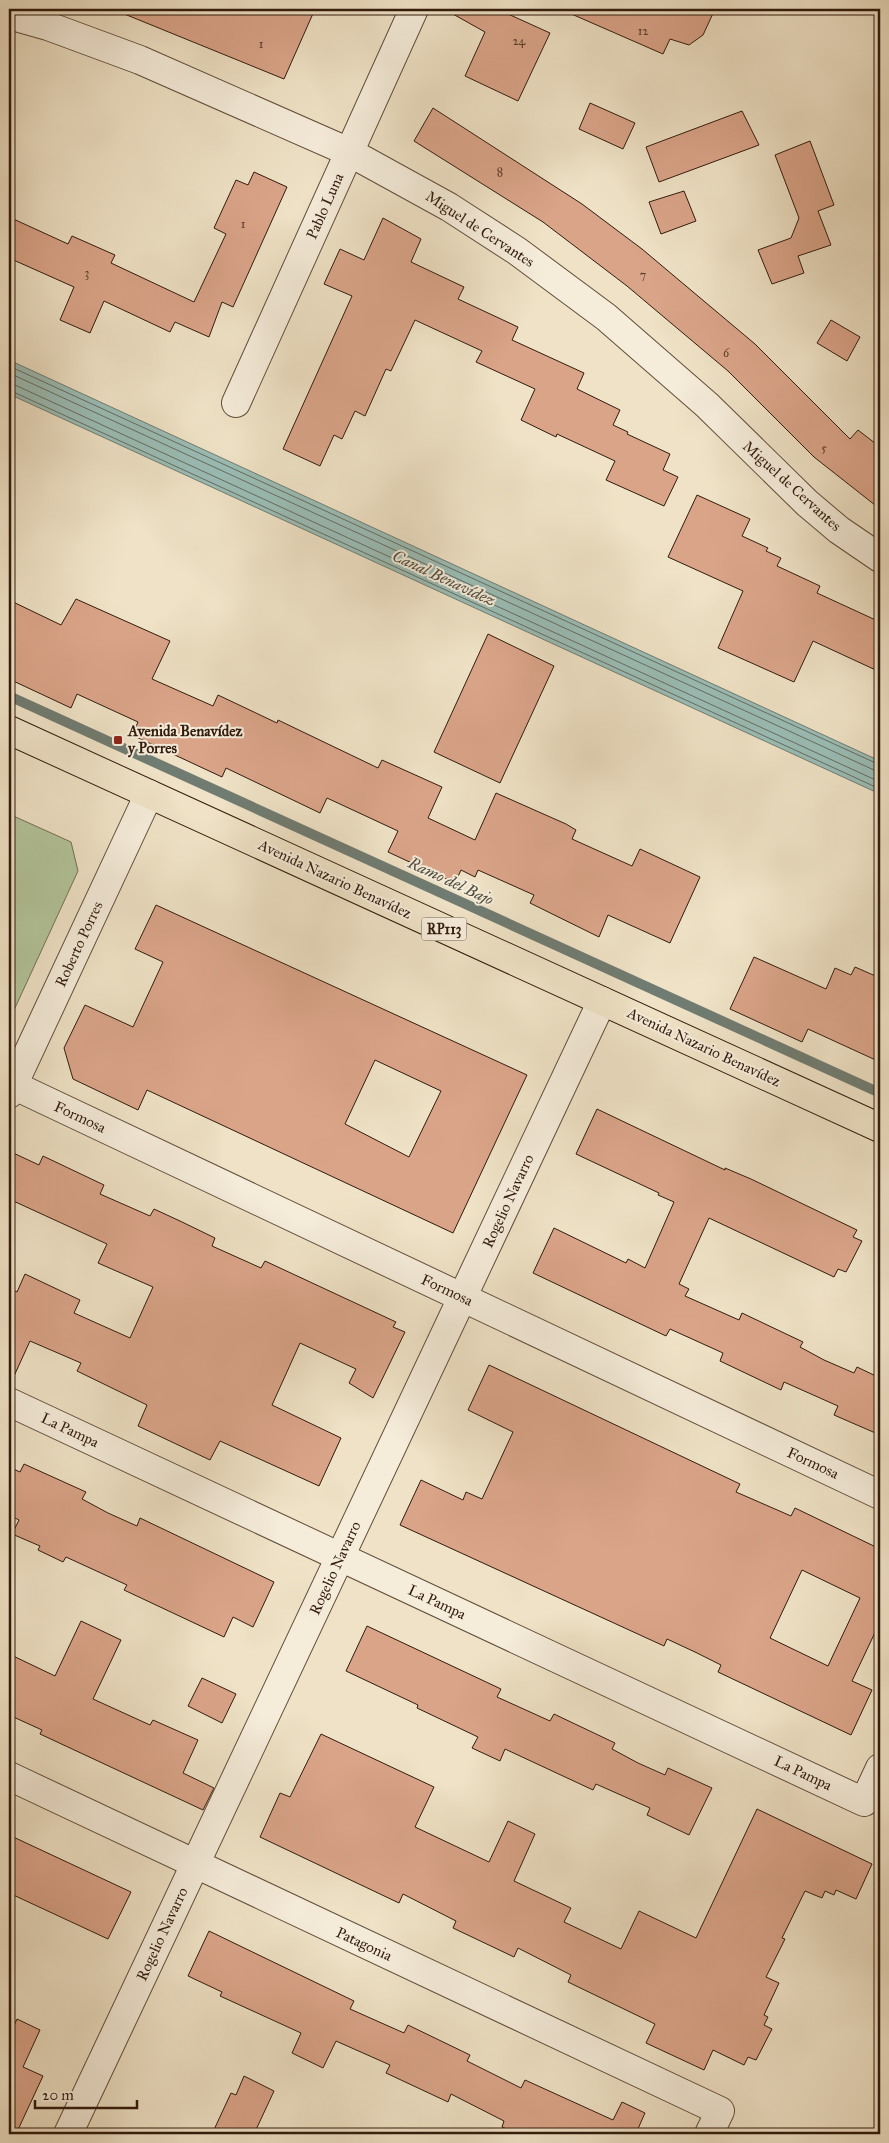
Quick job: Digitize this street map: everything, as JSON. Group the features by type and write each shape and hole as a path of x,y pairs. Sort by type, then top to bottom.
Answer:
{"main road":[{"name":"Avenida Nazario Benavídez","path":"9,730 880,1128"}],"street":[{"name":"Pablo Luna","path":"236,403 414,9"},
{"name":"Miguel de Cervantes","path":"9,15 48,26 132,57 349,152 449,207 517,251 606,317 707,405 807,503 839,530 880,558"},
{"name":"Roberto Porres","path":"11,1089 150,794"},
{"name":"Rogelio Navarro","path":"68,2134 602,1001"},
{"name":"Formosa","path":"11,1089 462,1297 880,1495"},
{"name":"La Pampa","path":"9,1402 864,1802 880,1768"},
{"name":"Patagonia","path":"9,1776 195,1864 714,2123"}],"green space":[{"path":"9,814 71,842 78,871 9,1021"}],"water":[{"name":"Canal Benavídez","path":"9,360 880,761 880,794 9,394"}],"building":[{"path":"117,9 315,9 284,79 117,11"},
{"path":"444,9 497,9 550,33 518,101 465,76 485,32"},
{"path":"560,9 715,9 703,35 689,45 670,39 663,54"},
{"path":"590,103 635,123 623,149 579,129"},
{"path":"433,108 582,204 642,249 755,344 850,439 858,430 880,447 880,509 814,457 728,371 627,286 543,222 414,141"},
{"path":"742,111 759,145 659,182 646,147"},
{"path":"810,141 834,205 818,211 831,245 798,256 804,273 772,284 758,250 791,238 799,218 775,155"},
{"path":"254,172 287,187 233,307 222,302 209,337 175,322 170,332 104,301 90,333 60,320 74,287 9,258 9,217 68,244 72,236 115,255 111,263 194,302 226,234 214,228 236,180 248,185"},
{"path":"684,191 696,221 661,234 649,202"},
{"path":"383,218 421,239 411,262 464,287 458,299 518,327 512,340 584,373 577,389 620,410 613,425 628,432 627,434 670,454 663,470 678,477 664,506 606,480 615,461 557,434 556,437 521,420 535,389 476,362 482,351 415,320 391,371 386,369 365,416 355,411 342,439 334,435 320,466 283,449 352,296 324,284 340,249 364,260"},
{"path":"831,320 860,337 847,361 817,343"},
{"path":"697,495 750,519 742,536 768,548 766,551 781,558 777,566 820,586 817,593 880,622 880,672 813,641 794,682 718,648 743,591 668,557"},
{"path":"76,599 170,641 152,679 213,706 218,695 277,723 278,720 378,768 382,760 442,787 428,818 475,840 496,793 566,824 576,830 572,839 632,866 640,849 700,877 670,943 608,915 599,937 530,903 534,895 478,870 475,877 461,870 455,883 388,852 398,831 327,798 320,813 226,768 222,777 132,735 138,722 77,694 71,708 9,679 9,600 61,625"},
{"path":"488,634 554,666 500,783 434,752"},
{"path":"156,905 527,1075 453,1233 147,1090 138,1110 73,1079 64,1048 85,1005 133,1027 163,962 135,949","holes":["375,1060 441,1091 409,1157 345,1124"]},
{"path":"754,957 826,989 835,968 851,975 855,967 880,978 880,1062 808,1029 802,1042 730,1009"},
{"path":"597,1109 725,1170 725,1168 751,1179 857,1230 853,1237 862,1241 846,1272 838,1269 834,1277 709,1218 679,1284 689,1289 685,1296 739,1320 742,1313 803,1342 800,1347 824,1360 854,1373 857,1367 880,1378 880,1435 834,1415 838,1406 784,1382 781,1390 720,1361 723,1353 670,1329 666,1336 533,1273 554,1228 626,1263 628,1259 645,1268 674,1202 576,1154"},
{"path":"9,1151 39,1165 43,1156 104,1185 100,1194 150,1216 154,1209 215,1238 212,1246 261,1268 265,1261 396,1322 393,1327 405,1332 373,1398 349,1383 356,1369 300,1343 272,1405 341,1438 319,1486 220,1441 210,1460 138,1426 147,1405 77,1371 81,1363 30,1341 9,1387 9,1288 17,1292 25,1274 80,1300 74,1313 130,1338 153,1287 98,1263 107,1244 9,1199"},
{"path":"489,1365 740,1484 736,1492 791,1516 795,1508 880,1549 880,1622 852,1681 872,1690 851,1735 718,1672 721,1665 695,1652 667,1639 664,1646 400,1525 421,1480 463,1500 466,1492 482,1499 513,1432 468,1410","holes":["802,1570 860,1598 828,1666 770,1638"]},
{"path":"24,1464 86,1492 82,1499 108,1513 137,1526 140,1518 274,1582 253,1627 233,1617 224,1637 124,1590 127,1585 66,1557 63,1562 38,1550 40,1546 12,1534 19,1520 9,1515 9,1467 20,1472"},
{"path":"81,1621 121,1640 93,1699 150,1725 153,1720 198,1740 183,1773 214,1788 203,1810 40,1734 42,1730 9,1715 9,1654 55,1676"},
{"path":"367,1626 501,1689 497,1697 550,1721 554,1714 615,1743 612,1749 638,1763 665,1775 668,1768 712,1788 689,1835 647,1815 650,1808 596,1784 593,1790 505,1749 500,1761 472,1748 478,1737 417,1708 418,1705 346,1671"},
{"path":"202,1678 236,1694 222,1723 188,1706"},
{"path":"321,1734 434,1787 415,1827 489,1862 508,1821 535,1834 514,1881 571,1908 564,1922 621,1949 639,1911 696,1938 757,1809 872,1864 856,1899 836,1890 834,1895 825,1891 822,1898 805,1891 782,1938 785,1939 766,1977 779,1983 764,2015 768,2017 764,2025 772,2029 756,2060 748,2057 744,2065 713,2050 704,2070 646,2043 655,2024 568,1982 571,1975 518,1948 514,1957 453,1928 456,1921 403,1894 399,1903 260,1837 280,1793 290,1797"},
{"path":"9,1835 131,1892 108,1939 9,1893"},
{"path":"209,1931 354,2001 350,2009 404,2033 408,2025 470,2055 467,2061 521,2088 525,2080 613,2120 622,2102 645,2113 637,2131 645,2134 518,2134 502,2127 504,2121 451,2094 448,2102 386,2073 390,2065 336,2041 323,2068 292,2053 301,2033 220,1996 222,1992 188,1976"},
{"path":"17,2019 40,2030 23,2067 43,2076 16,2134 9,2134 9,2036"},
{"path":"244,2076 274,2091 254,2134 212,2134 231,2093 236,2095"}],"waterway":[{"name":"Ramo del Bajo","path":"9,696 880,1093"}],"place":[{"name":"Avenida Benavídez y Porres","path":"118,740"}]}
